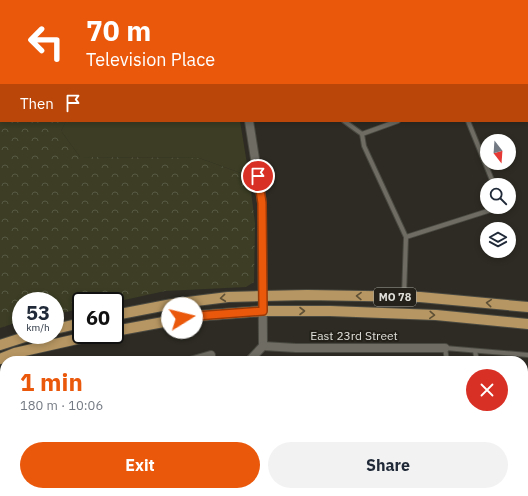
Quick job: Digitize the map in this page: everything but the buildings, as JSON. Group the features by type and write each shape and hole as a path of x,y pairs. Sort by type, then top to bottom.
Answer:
{"main road":[{"name":"MO 78","path":"124,313 172,304 228,297 307,295 404,297 528,307"},
{"name":"MO 78","path":"124,329 196,316 263,311 330,311 436,315 528,324"},
{"path":"8,356 72,340"},
{"path":"0,345 12,341"}],"street":[{"path":"249,122 262,203 263,346 254,356"},
{"name":"East 23rd Street","path":"263,346 296,348 445,348"}],"lane":[{"path":"345,122 362,134 364,146 406,237 404,297"},
{"path":"362,134 395,122"},
{"path":"468,122 491,178"},
{"path":"406,237 480,213"},
{"path":"446,356 445,348 528,355"},
{"path":"475,351 476,356"}],"green space":[{"path":"0,122 66,122 61,131 80,157 199,158 249,176 255,223 254,282 246,287 165,291 124,300 124,292 72,292 72,311 64,312 64,292 12,292 12,324 0,328"},
{"path":"66,122 240,122 249,176 199,158 80,157 61,131"}],"route":[{"path":"182,318 263,311 262,203 258,176"}]}
